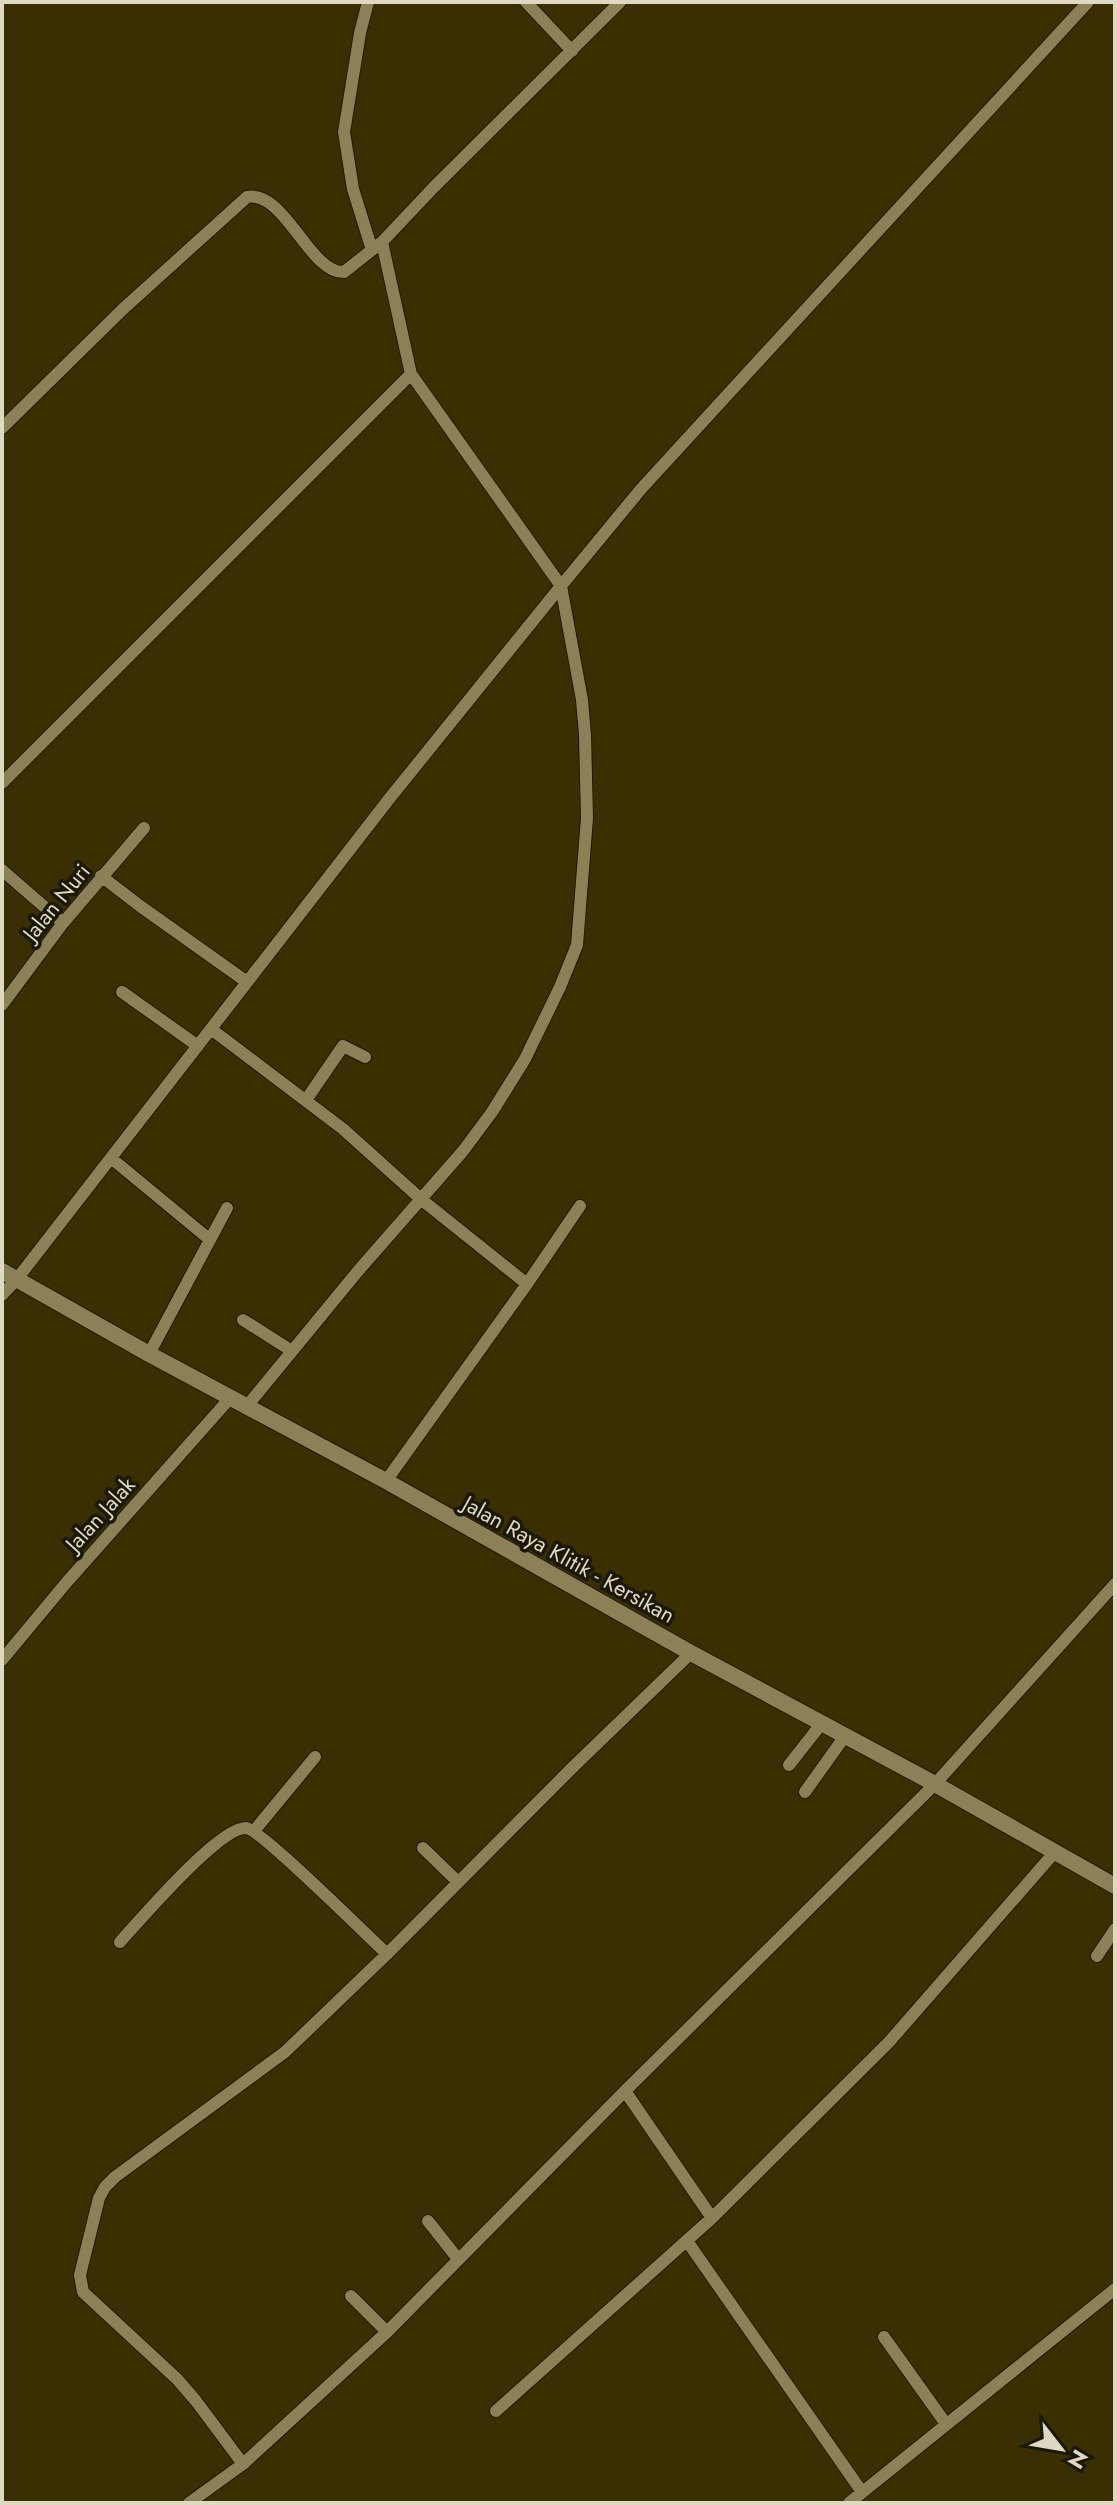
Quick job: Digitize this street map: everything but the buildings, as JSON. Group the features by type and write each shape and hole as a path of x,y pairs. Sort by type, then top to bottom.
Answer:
{"street":[{"path":"247,1406 478,1132 525,1059 566,975 577,945 587,818 585,735 582,700 561,586 411,374 377,246 353,189 344,132 368,2"},
{"path":"526,2 572,51"},
{"path":"2,428 123,309 247,197 259,197 271,204 316,255 337,272 344,272 377,246 620,2"},
{"path":"2,1295 10,1275 111,1158 399,786 561,586 683,442 1088,2"},
{"path":"2,783 411,374"},
{"name":"Jalan Nuri","path":"2,1005 63,923 144,828"},
{"path":"2,870 63,923"},
{"path":"101,876 247,982"},
{"path":"122,992 198,1046"},
{"path":"211,1029 343,1129 422,1200 527,1284"},
{"path":"306,1100 343,1046 365,1057"},
{"path":"111,1158 209,1239"},
{"path":"386,1481 580,1206"},
{"path":"149,1354 227,1208"},
{"name":"Jalan Raya Klitik - Kersikan","path":"10,1275 1115,1886"},
{"path":"243,1320 292,1351"},
{"name":"Jalan Jalak","path":"2,1660 231,1397"},
{"path":"189,2503 243,2464 387,2332 935,1784 1115,1584"},
{"path":"243,2464 177,2379 83,2292 80,2275 99,2198 105,2187 285,2052 691,1653"},
{"path":"789,1765 822,1723"},
{"path":"805,1792 845,1736"},
{"path":"254,1831 315,1757"},
{"path":"120,1942 203,1854 236,1830 247,1828 254,1831 387,1954"},
{"path":"423,1848 458,1882"},
{"path":"496,2411 712,2218 889,2042 1054,1853"},
{"path":"1097,1956 1115,1929"},
{"path":"625,2091 712,2218"},
{"path":"428,2221 458,2259"},
{"path":"687,2241 862,2492"},
{"path":"849,2503 1115,2289"},
{"path":"351,2296 387,2332"},
{"path":"884,2337 946,2424"}]}
